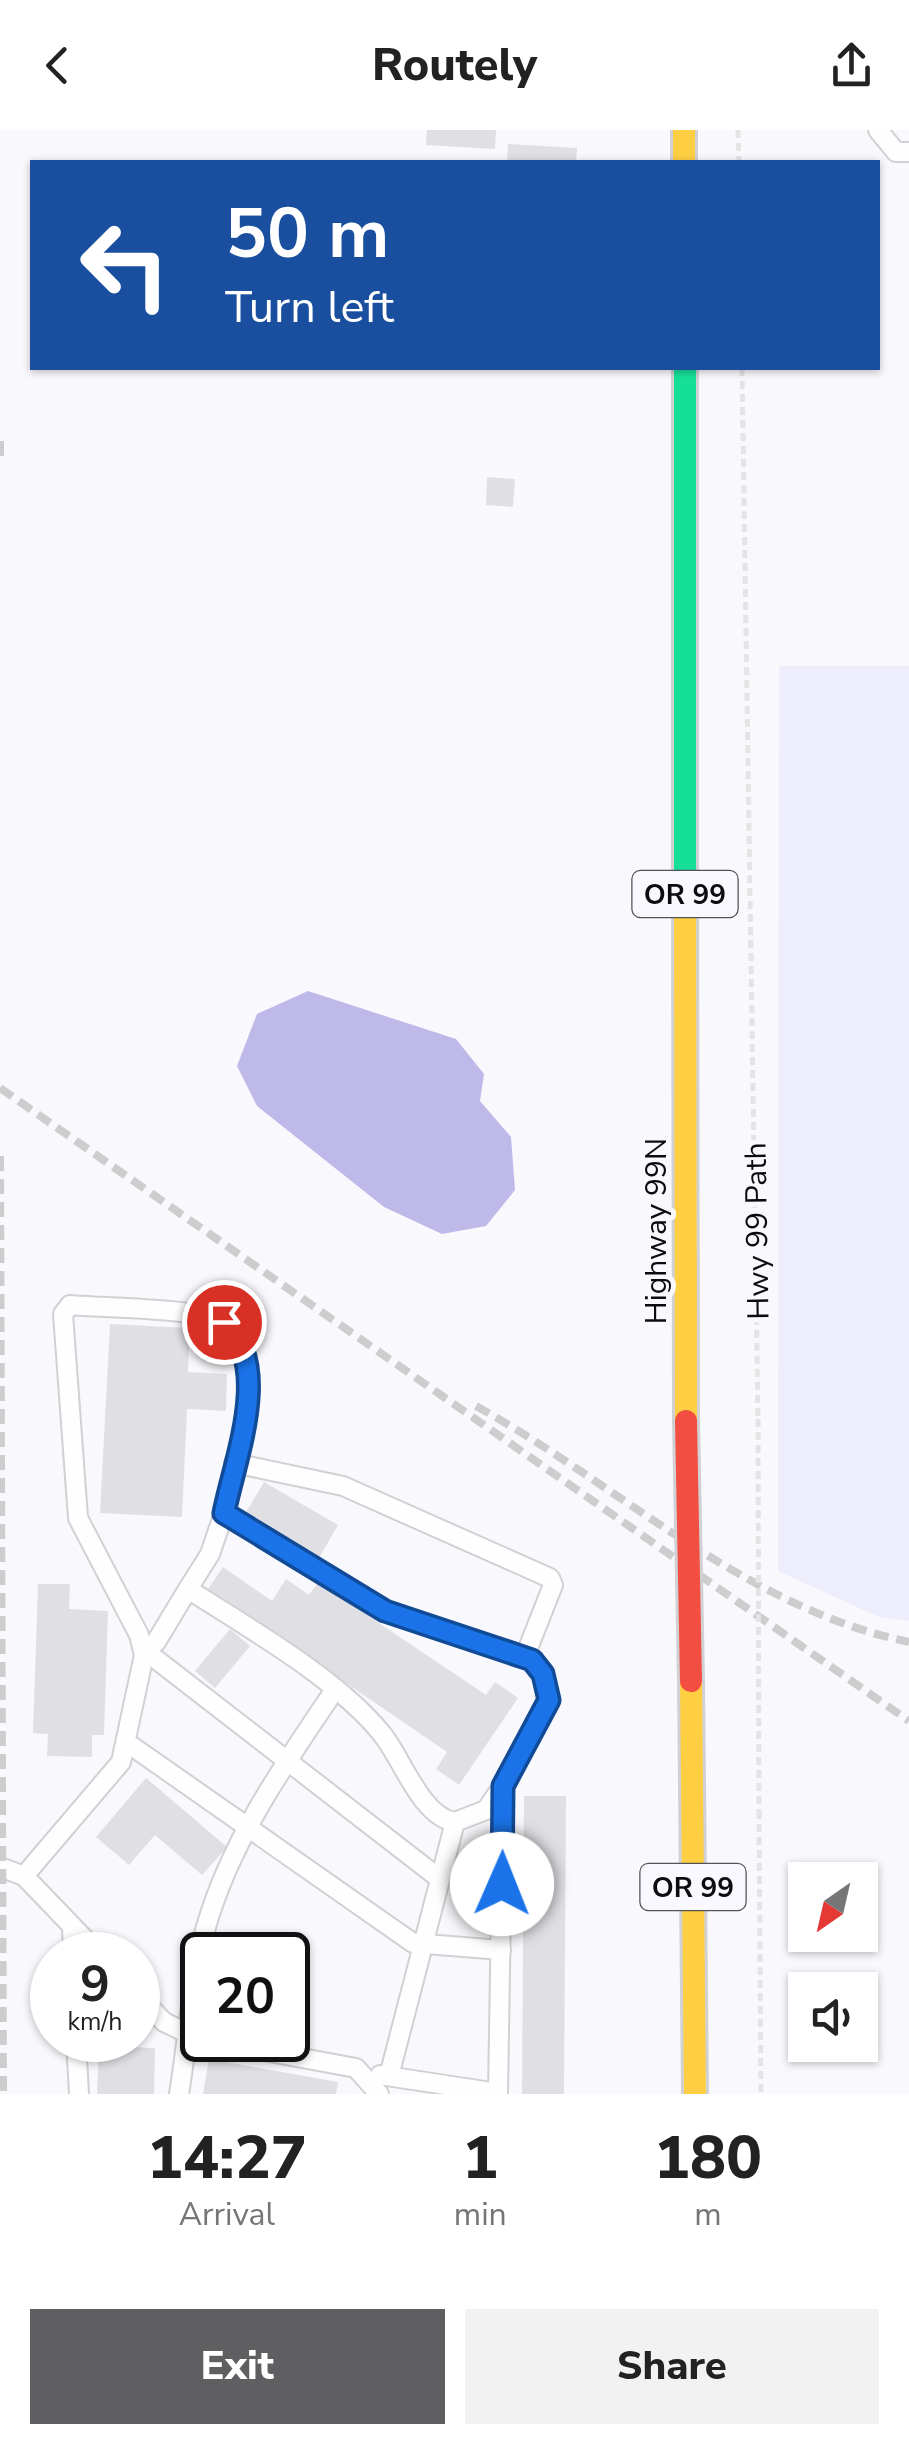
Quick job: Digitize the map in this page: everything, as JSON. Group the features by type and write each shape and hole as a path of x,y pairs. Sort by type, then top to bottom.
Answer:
{"main road":[{"path":"684,130 684,160"},
{"name":"Highway 99N","path":"684,370 686,1421 695,2094"}],"lane":[{"path":"878,130 896,152 909,152"},
{"path":"24,1876 121,1762 144,1650 156,1642 210,1554 224,1513 251,1370 236,1332 211,1317 70,1305 66,1310 78,1518 144,1650 440,1879"},
{"path":"234,1463 343,1486 550,1578 554,1585 525,1656"},
{"path":"224,1513 385,1611 525,1656 543,1674 549,1700 503,1786 486,1810 455,1822"},
{"path":"188,1589 283,1650 334,1691 385,1738 434,1810 455,1822"},
{"path":"206,1932 248,1827 334,1691"},
{"path":"126,1742 408,1940 500,1950"},
{"path":"310,2061 498,2094 503,1786"},
{"path":"389,2076 455,1822"},
{"path":"0,1867 24,1876 78,1932"},
{"path":"72,1926 72,1932"},
{"path":"77,2062 78,2094"},
{"path":"179,2094 190,2062"},
{"path":"362,2072 379,2094"}],"path":[{"path":"738,130 739,160"},
{"name":"Hwy 99 Path","path":"742,370 758,1419 761,2094"}],"shaded area":[{"path":"779,666 909,666 909,1621 879,1617 778,1571"},
{"path":"308,991 456,1039 484,1074 480,1101 511,1137 515,1190 486,1226 442,1234 384,1207 257,1106 237,1066 257,1014"}],"building":[{"path":"427,130 496,130 495,149 426,145"},
{"path":"508,144 577,148 576,160 507,160"},
{"path":"487,477 515,479 513,507 486,505"},
{"path":"110,1324 190,1328 188,1372 227,1374 226,1411 187,1409 182,1517 100,1513"},
{"path":"264,1482 338,1525 319,1558 245,1514"},
{"path":"223,1567 272,1601 286,1579 309,1595 318,1582 486,1695 495,1682 518,1698 459,1785 436,1769 447,1752 208,1589"},
{"path":"38,1584 70,1584 69,1609 108,1611 104,1735 92,1735 92,1757 47,1756 48,1734 33,1733"},
{"path":"230,1629 250,1646 215,1688 195,1671"},
{"path":"146,1778 227,1847 202,1875 155,1835 129,1865 96,1837"},
{"path":"524,1796 566,1796 564,2094 522,2094"},
{"path":"98,2062 155,2062 154,2094 97,2094"},
{"path":"208,2062 338,2082 336,2094 203,2094"}],"railway":[{"path":"0,441 0,463"},
{"path":"0,1088 909,1721"},
{"path":"0,1156 3,2094"},
{"path":"476,1406 738,1573 792,1602 849,1625 909,1642"}],"traffic: fast":[{"path":"685,370 685,884"}],"traffic: slow":[{"path":"684,130 684,160"},
{"path":"685,884 686,1421"},
{"path":"691,1681 695,2094"}],"traffic: jam":[{"path":"686,1421 691,1681"}],"route":[{"path":"224,1322 236,1332 251,1370 224,1513 385,1611 525,1656 543,1674 549,1700 503,1786 502,1884"}]}
